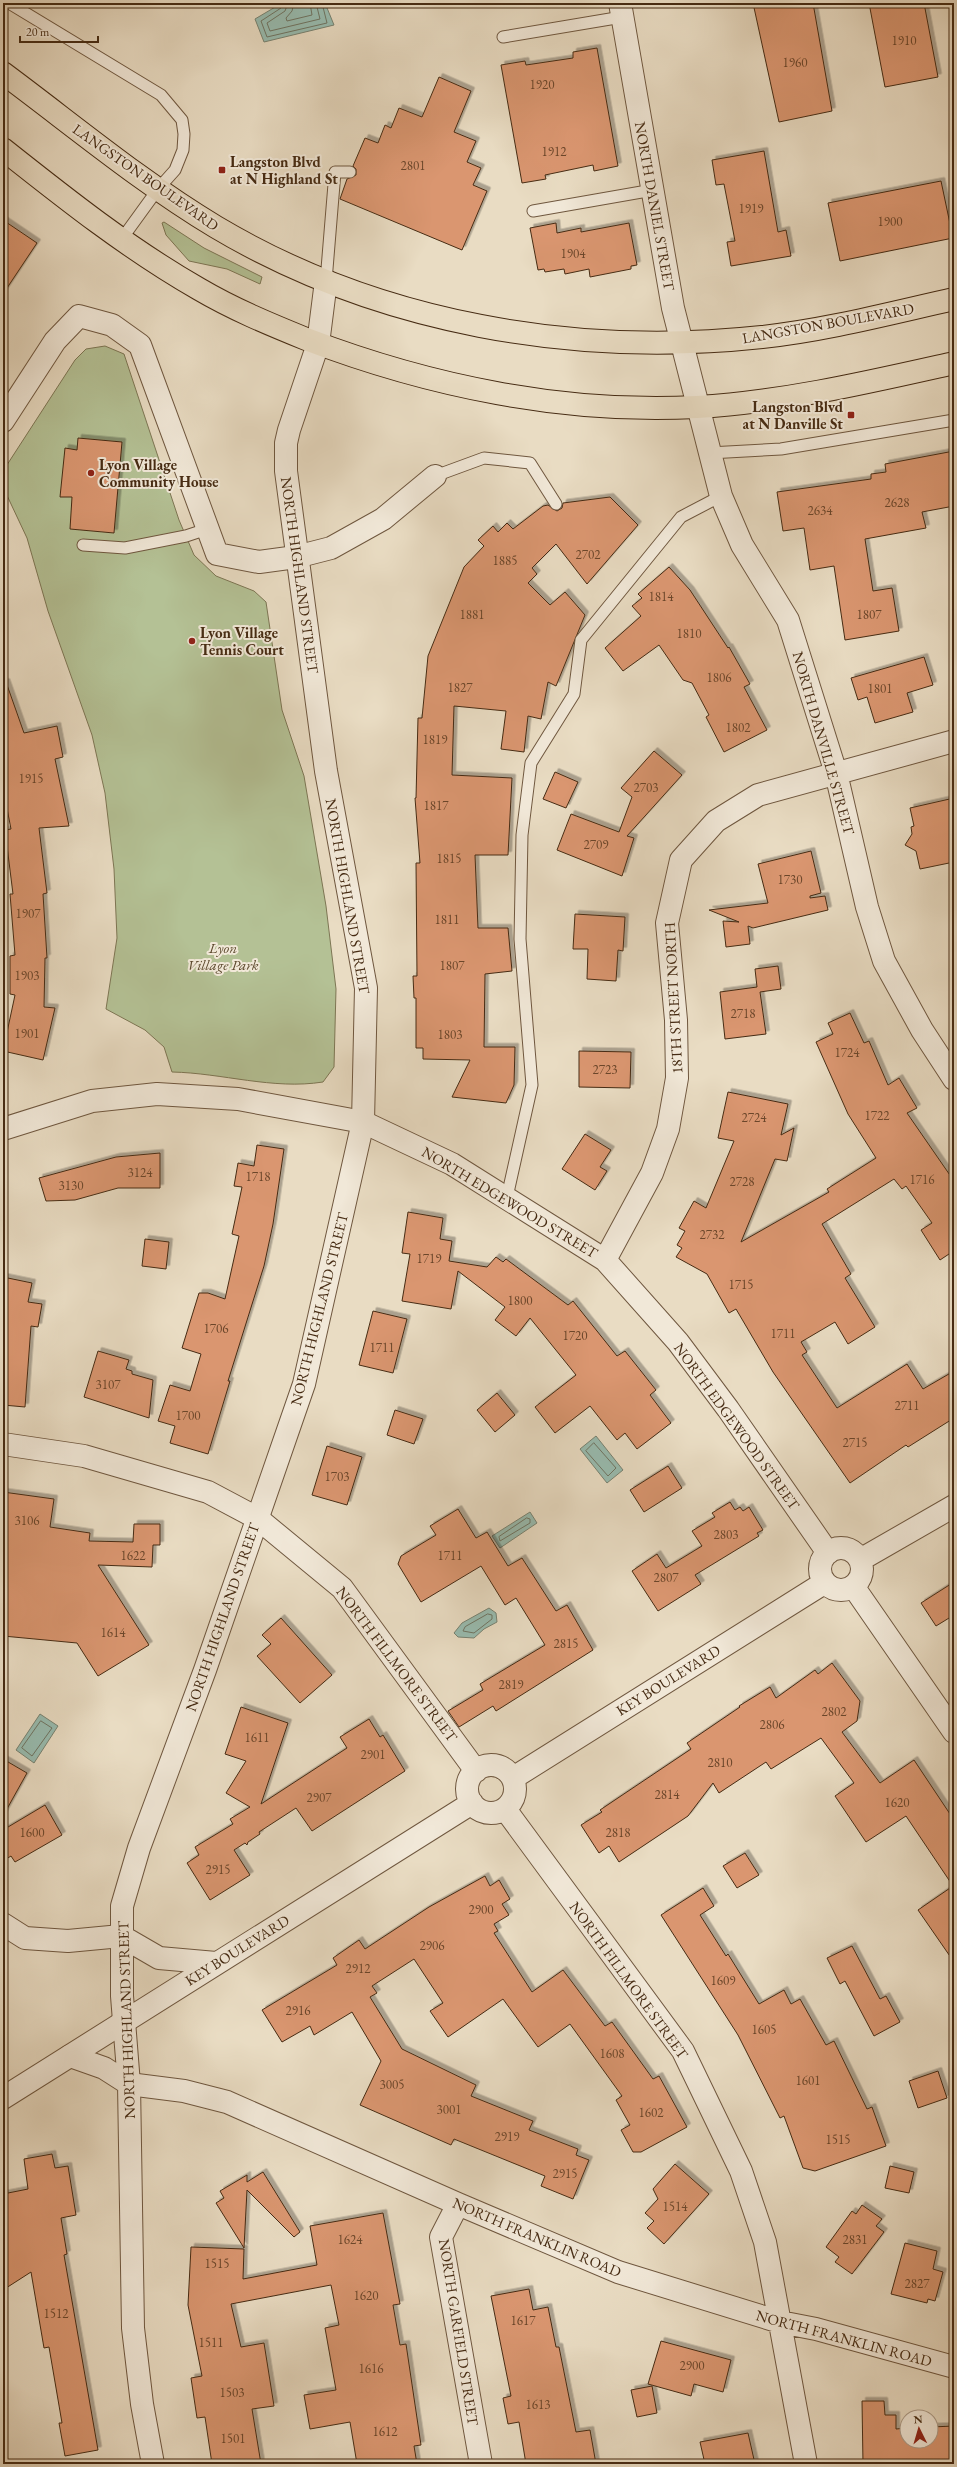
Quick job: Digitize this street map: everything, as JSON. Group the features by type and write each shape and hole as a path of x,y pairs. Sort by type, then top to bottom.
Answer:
{"main road":[{"name":"LANGSTON BOULEVARD","path":"3,73 158,189 250,246 326,280 405,307 500,331 568,340 682,343 764,337 802,331 954,299"},
{"path":"3,149 121,240 201,291 243,313 318,344 392,369 479,390 595,404 698,407 751,402 839,388 954,363"}],"street":[{"name":"NORTH DANIEL STREET","path":"621,10 673,308 698,407"},
{"name":"NORTH HIGHLAND STREET","path":"153,2464 142,2404 133,2328 129,2084 121,1936 122,1906 134,1864 175,1747 205,1670 304,1384 363,1122 366,988 326,771 296,557 286,471 286,443 318,344 326,280"},
{"path":"3,421 55,341 79,316 112,324 140,345 198,497 207,529 217,554 259,562 296,557 336,546 383,519 435,476"},
{"name":"NORTH DANVILLE STREET","path":"698,407 721,496 742,545 788,620 836,773 867,907 884,961 922,1030 954,1079"},
{"name":"18TH STREET NORTH","path":"606,1260 652,1173 668,1129 677,1078 676,1020 667,923 682,860 716,821 758,795 954,742"},
{"name":"NORTH EDGEWOOD STREET","path":"3,1129 92,1101 156,1094 238,1099 363,1122 452,1164 606,1260 678,1342 719,1396 828,1553"},
{"path":"3,1444 84,1456 208,1492 257,1518"},
{"path":"860,1560 954,1506"},
{"name":"NORTH FILLMORE STREET","path":"257,1518 342,1588 476,1771"},
{"path":"838,1548 847,1549 860,1560 861,1574 853,1586 839,1590 831,1588 824,1583 820,1573 820,1566 828,1553 838,1548"},
{"name":"KEY BOULEVARD","path":"513,1778 824,1583"},
{"path":"853,1586 954,1732"},
{"path":"496,1766 504,1768 513,1778 515,1795 505,1809 496,1813 487,1813 472,1803 468,1786 470,1778 476,1771 483,1767 496,1766"},
{"name":"KEY BOULEVARD","path":"3,2098 472,1803"},
{"name":"NORTH FILLMORE STREET","path":"505,1809 684,2051 741,2171 765,2242 806,2464"},
{"path":"3,1924 25,1938 68,1941 121,1936 159,1958 216,1964"},
{"path":"70,2056 104,2068 129,2084"},
{"name":"NORTH FRANKLIN ROAD","path":"129,2084 184,2091 227,2102 458,2204 618,2272 780,2322 816,2329 954,2367"},
{"name":"NORTH GARFIELD STREET","path":"458,2204 441,2237 481,2464"}],"lane":[{"path":"9,3 161,95 182,120 184,134 182,150 175,170 158,189 121,240"},
{"path":"503,37 621,10"},
{"path":"326,280 335,172 350,172"},
{"path":"533,211 653,190"},
{"path":"709,453 781,449 954,420"},
{"path":"435,476 484,458 530,463 556,504"},
{"path":"507,1197 532,1086 520,939 522,835 531,763 574,694 581,640 681,516 721,496"},
{"path":"83,545 125,548 186,536 207,529"}],"green space":[{"path":"164,222 204,248 262,277 260,284 227,269 189,261 166,235 162,223"},
{"name":"Lyon Village Park","path":"105,346 124,354 179,520 194,555 216,576 254,591 266,602 282,710 304,776 326,906 336,989 334,1067 323,1082 304,1084 266,1083 210,1075 172,1072 164,1047 145,1030 106,1009 117,938 114,869 105,793 92,735 48,611 27,538 3,487 3,471 75,360 86,349"}],"water":[{"path":"282,3 325,3 334,25 264,42 255,19"},
{"path":"596,1436 623,1470 607,1483 580,1449"},
{"path":"530,1512 537,1523 500,1548 492,1536"},
{"path":"489,1608 496,1613 497,1622 484,1629 474,1638 458,1637 454,1633 462,1623"},
{"path":"40,1714 58,1726 34,1763 16,1750"}],"building":[{"path":"753,3 813,3 832,111 779,122"},
{"path":"869,3 924,3 938,77 885,87"},
{"path":"597,48 618,166 594,171 593,165 545,175 546,179 522,183 501,65 525,61 526,65 573,58 573,52"},
{"path":"439,77 471,91 454,132 476,141 467,162 481,168 473,185 487,191 462,250 340,199 347,179 356,175 356,169 353,166 365,138 378,143 385,125 391,128 399,108 422,117"},
{"path":"764,151 778,232 786,230 791,256 731,266 727,242 735,241 724,184 716,185 712,160"},
{"path":"941,181 953,238 840,261 828,203"},
{"path":"3,220 37,243 3,294"},
{"path":"556,223 557,233 581,228 581,232 629,223 637,265 631,266 631,269 590,277 589,269 565,274 564,269 545,272 544,269 538,270 530,228"},
{"name":"Lyon Village Community House","path":"78,438 122,442 114,533 70,529 72,497 60,497 65,448 77,450"},
{"path":"954,451 954,506 922,512 926,528 865,539 873,591 892,588 899,631 845,640 834,566 810,570 804,528 783,531 777,492 871,479 871,474 886,472 885,464"},
{"path":"610,497 638,525 587,584 556,544 532,568 537,574 528,583 550,605 565,592 585,615 556,686 548,682 541,719 528,716 524,752 501,749 506,711 454,706 452,775 512,778 508,855 475,855 478,928 508,928 512,971 485,974 484,1047 515,1047 514,1085 506,1103 452,1097 470,1060 423,1059 423,1048 416,1048 416,998 414,998 413,976 417,976 416,863 420,863 415,798 418,718 422,718 428,656 464,567 484,546 478,540 493,526 498,532 507,523 513,529 543,506 548,505 557,511 562,508 563,503"},
{"path":"669,567 690,590 728,648 729,647 750,684 744,687 767,730 724,752 706,717 709,715 692,683 683,680 659,645 623,671 605,648 641,616 632,606 642,598 638,594"},
{"path":"924,657 933,685 907,693 913,712 875,723 867,697 858,700 851,678"},
{"path":"6,682 24,733 57,726 63,757 55,759 69,826 39,828 47,893 43,894 47,958 45,958 44,1007 55,1008 43,1060 3,1051 15,995 10,994 10,956 15,955 10,894 13,894 5,830 11,829 3,788 3,683"},
{"path":"654,751 682,775 627,836 634,838 622,876 557,850 571,814 619,832 632,797 621,788"},
{"path":"555,772 578,782 566,808 543,799"},
{"path":"954,798 954,862 920,869 916,851 905,845 912,834 911,827 914,826 910,808"},
{"path":"811,851 821,893 810,896 810,898 825,896 828,910 753,928 748,926 750,944 726,947 723,921 739,922 709,910 768,903 758,864"},
{"path":"575,914 625,917 623,951 618,950 616,981 587,979 588,949 573,949"},
{"path":"778,966 781,989 760,992 766,1034 725,1039 720,992 757,987 755,969"},
{"path":"850,1013 864,1043 869,1041 888,1085 899,1078 917,1108 907,1113 954,1181 954,1255 952,1252 940,1260 921,1230 932,1223 906,1186 902,1189 894,1179 822,1224 851,1274 845,1278 875,1327 848,1344 835,1322 801,1342 807,1352 802,1355 837,1408 907,1364 923,1389 954,1371 954,1418 908,1447 906,1445 850,1483 773,1372 736,1309 729,1313 707,1274 676,1257 682,1248 677,1245 685,1231 679,1228 694,1201 706,1208 734,1141 718,1138 728,1092 788,1104 781,1135 794,1128 787,1161 775,1159 741,1242 829,1192 827,1189 876,1158 848,1114 816,1042 833,1034 828,1023"},
{"path":"579,1051 631,1052 630,1088 579,1087"},
{"path":"585,1134 611,1150 600,1167 607,1171 595,1190 562,1169"},
{"path":"257,1145 284,1149 273,1224 264,1266 228,1381 230,1381 208,1454 170,1443 175,1426 158,1421 170,1385 190,1391 201,1354 182,1348 199,1293 208,1293 225,1299 239,1236 232,1234 242,1187 234,1186 238,1163 254,1166"},
{"path":"160,1153 160,1188 118,1188 75,1200 46,1201 39,1178 116,1157"},
{"path":"408,1212 443,1218 440,1239 452,1241 449,1261 487,1267 496,1257 503,1262 506,1259 568,1305 573,1301 617,1356 625,1351 656,1390 650,1395 671,1423 637,1449 625,1433 617,1440 590,1406 555,1433 535,1407 576,1375 530,1318 516,1336 495,1320 505,1307 458,1271 451,1309 402,1301 410,1254 402,1253"},
{"path":"145,1239 169,1242 166,1269 142,1266"},
{"path":"3,1277 32,1283 28,1302 42,1304 38,1327 31,1326 25,1407 3,1405"},
{"path":"373,1311 407,1319 393,1373 359,1365"},
{"path":"98,1351 129,1360 126,1369 132,1371 132,1374 153,1380 149,1418 84,1397"},
{"path":"497,1393 515,1415 495,1432 477,1410"},
{"path":"395,1410 423,1419 414,1444 387,1435"},
{"path":"327,1446 362,1457 347,1505 312,1495"},
{"path":"668,1466 682,1488 644,1512 630,1490"},
{"path":"3,1492 54,1499 50,1527 90,1533 89,1541 133,1542 134,1524 160,1524 160,1545 153,1545 152,1567 98,1565 149,1645 98,1676 77,1643 3,1636"},
{"path":"730,1502 735,1510 740,1507 743,1511 749,1507 763,1530 757,1533 759,1536 695,1575 701,1584 658,1611 632,1571 657,1554 666,1568 702,1546 692,1531 715,1517 712,1513"},
{"path":"458,1509 476,1538 487,1532 508,1566 522,1558 556,1611 567,1605 593,1650 496,1711 493,1706 459,1727 448,1711 483,1690 480,1684 545,1645 516,1598 505,1605 481,1566 421,1602 398,1564 401,1556 436,1535 430,1526"},
{"path":"954,1582 954,1615 936,1626 921,1603"},
{"path":"281,1618 332,1675 300,1703 257,1656 271,1644 262,1635"},
{"path":"832,1663 860,1701 857,1721 842,1732 880,1783 914,1760 954,1820 954,1962 918,1910 953,1886 906,1816 866,1842 835,1796 854,1783 821,1738 771,1769 766,1762 719,1793 713,1783 688,1816 619,1862 609,1846 599,1853 581,1825 602,1812 600,1810 691,1749 687,1743 740,1707 739,1706 770,1687 776,1698 815,1670 818,1674"},
{"path":"241,1707 288,1723 261,1804 347,1748 340,1737 369,1719 380,1737 383,1735 405,1771 312,1831 296,1808 259,1832 260,1834 248,1842 247,1845 245,1843 234,1850 250,1875 210,1900 187,1863 199,1855 195,1847 233,1824 230,1819 250,1807 226,1793 246,1761 225,1754"},
{"path":"3,1759 27,1773 3,1816"},
{"path":"45,1805 62,1835 15,1862 11,1856 3,1861 3,1830"},
{"path":"745,1853 759,1875 737,1888 723,1866"},
{"path":"485,1876 490,1886 499,1880 510,1899 502,1904 509,1915 494,1924 498,1931 494,1933 532,1992 563,1970 605,2026 612,2022 653,2079 659,2076 687,2127 641,2152 633,2152 621,2130 630,2125 616,2100 622,2096 570,2024 538,2047 503,1999 448,2037 430,2011 443,2003 414,1959 372,1986 377,1993 370,1997 402,2049 476,2085 471,2096 533,2121 529,2130 578,2149 576,2155 589,2160 573,2199 541,2186 545,2176 454,2139 451,2145 360,2105 381,2061 352,2012 314,2035 310,2026 282,2042 262,2010 337,1965 333,1958 359,1940 365,1949 429,1907"},
{"path":"703,1888 714,1906 700,1915 726,1956 728,1954 759,2004 784,1990 791,2004 800,1999 826,2045 834,2041 867,2109 872,2107 886,2146 815,2171 803,2168 784,2116 780,2118 738,2035 661,1915"},
{"path":"852,1946 880,1999 886,1996 900,2022 874,2036 845,1981 840,1984 827,1958"},
{"path":"938,2071 947,2098 918,2108 909,2081"},
{"path":"52,2154 55,2168 68,2166 76,2215 61,2218 67,2254 64,2255 98,2450 65,2456 59,2423 62,2423 49,2347 44,2348 31,2272 3,2290 3,2194 28,2189 24,2159"},
{"path":"675,2164 709,2194 664,2244 647,2228 654,2221 645,2213 658,2199 653,2189"},
{"path":"890,2166 914,2172 909,2193 885,2188"},
{"path":"263,2172 300,2232 294,2237 247,2190 244,2248 216,2203 224,2198 220,2191 247,2175 247,2182"},
{"path":"862,2205 882,2219 876,2226 884,2232 852,2274 835,2262 839,2257 826,2247 852,2211 856,2214"},
{"path":"383,2213 400,2304 393,2305 400,2345 406,2344 421,2445 414,2446 417,2464 357,2464 350,2422 310,2429 304,2395 336,2390 325,2328 339,2325 331,2285 231,2304 241,2347 264,2343 274,2406 252,2409 261,2464 212,2464 205,2417 197,2418 191,2378 202,2376 188,2305 191,2247 244,2249 243,2279 317,2265 310,2226"},
{"path":"905,2243 937,2251 933,2269 943,2272 935,2301 928,2299 927,2303 891,2294"},
{"path":"529,2289 533,2310 548,2307 556,2347 559,2347 576,2432 590,2430 596,2464 526,2464 519,2422 508,2424 503,2398 511,2396 491,2296"},
{"path":"661,2341 731,2360 723,2392 694,2384 691,2396 648,2384"},
{"path":"652,2386 657,2413 637,2417 631,2390"},
{"path":"862,2401 884,2401 885,2415 896,2415 896,2429 899,2429 899,2449 939,2449 939,2427 954,2426 954,2464 863,2464"},
{"path":"748,2433 755,2464 705,2464 700,2442"}],"place":[{"name":"Langston Blvd at N Highland St","path":"222,170"},
{"name":"Langston Blvd at N Danville St","path":"851,415"},
{"name":"Lyon Village Community House","path":"91,473"},
{"name":"Lyon Village Tennis Court","path":"192,641"}]}
